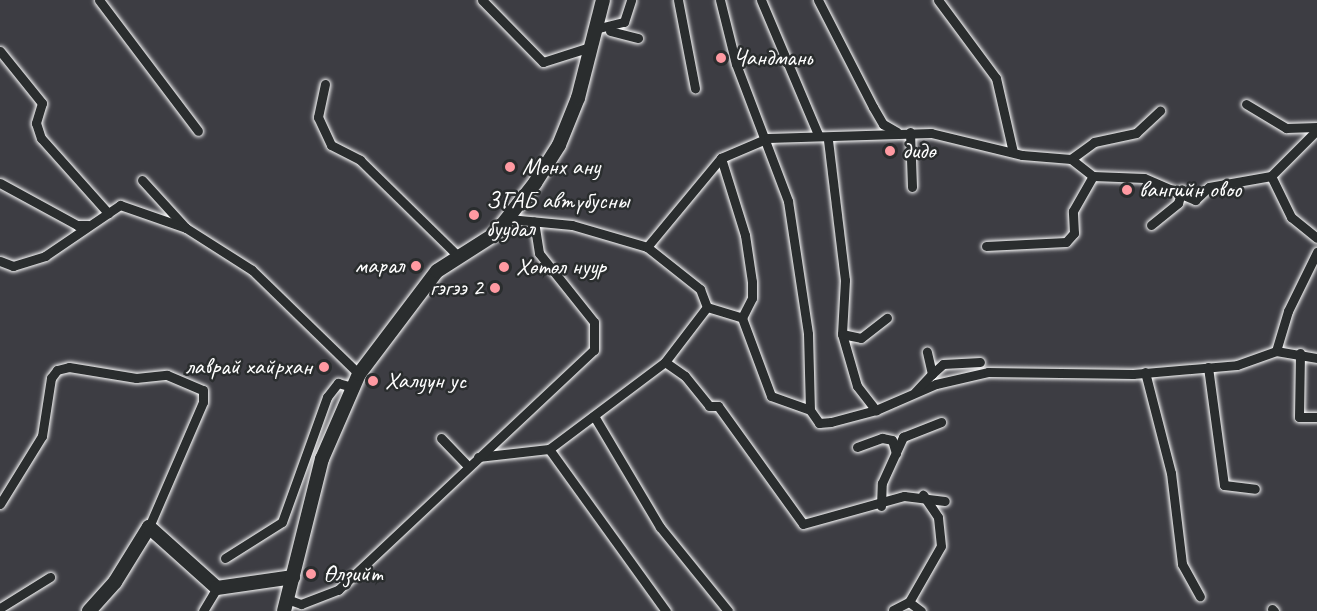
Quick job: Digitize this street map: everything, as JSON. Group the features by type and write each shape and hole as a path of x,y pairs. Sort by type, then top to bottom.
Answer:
{"main road":[{"path":"286,605 322,459 352,387 359,374 437,271 509,219 559,145 590,47 601,30 603,0"},
{"path":"88,611 115,582 149,527 217,588 293,577"}],"street":[{"path":"99,0 198,131"},
{"path":"482,0 543,62 590,47"},
{"path":"601,30 624,22 631,0"},
{"path":"678,0 695,88"},
{"path":"720,0 736,64 760,133 768,138 788,201 801,272 810,410 819,423 876,410 914,394 988,372 1145,372 1237,365 1276,351 1300,353 1317,358"},
{"path":"761,0 818,134"},
{"path":"818,0 883,124 898,132"},
{"path":"938,0 996,78 1013,152"},
{"path":"601,30 638,38"},
{"path":"0,51 42,103 36,123 41,138 108,213"},
{"path":"325,84 318,117 331,145 360,160 459,256"},
{"path":"1246,104 1286,128 1317,129"},
{"path":"1071,159 1094,142 1136,133 1160,111"},
{"path":"647,246 721,158 768,138 818,134 828,140 910,132 1013,152 1071,159 1092,176 1144,178 1182,190 1195,200 1209,187 1271,176 1317,129"},
{"path":"910,132 912,187"},
{"path":"828,140 845,280 842,334 857,386 876,410"},
{"path":"721,158 745,235 752,282 752,298 742,318 771,396 810,410"},
{"path":"986,246 1066,242 1074,233 1073,211 1092,176"},
{"path":"1271,176 1291,217 1317,237"},
{"path":"142,180 186,228"},
{"path":"0,183 77,225 88,225"},
{"path":"1151,225 1178,203 1182,190"},
{"path":"0,261 14,266 45,256 81,235 88,225 120,205 186,228 252,270 359,374"},
{"path":"509,219 534,221 647,246 700,289 707,307"},
{"path":"286,605 301,604 339,590 468,466 594,350 594,322 538,253 534,221"},
{"path":"1276,351 1288,311 1317,252"},
{"path":"707,307 742,318"},
{"path":"478,457 549,449 665,362 707,307"},
{"path":"842,334 861,338 887,318"},
{"path":"927,352 932,374"},
{"path":"1300,353 1299,417 1317,417"},
{"path":"665,362 685,376 709,406 718,406 803,524 923,495 945,501"},
{"path":"914,394 943,364 980,362"},
{"path":"0,504 42,436 48,388 57,370 69,367 136,378 167,375 202,390 203,402 149,527"},
{"path":"1208,367 1224,485 1255,489"},
{"path":"1145,372 1171,473 1182,564 1200,596"},
{"path":"225,558 282,522 327,398 338,383 352,387"},
{"path":"594,416 660,527 728,611"},
{"path":"881,506 882,483 896,461 903,437 941,422"},
{"path":"441,438 468,466"},
{"path":"857,447 892,440 896,461"},
{"path":"549,449 666,611"},
{"path":"893,610 909,602 941,546 938,517 923,495"},
{"path":"0,608 50,578"},
{"path":"203,611 217,588"},
{"path":"909,602 921,611"}],"place":[{"name":"Чандмань","path":"721,58"},
{"name":"дидө","path":"890,151"},
{"name":"Мөнх ану","path":"510,167"},
{"name":"вангийн овоо","path":"1127,190"},
{"name":"ЗГАБ автүбусны буудал","path":"474,215"},
{"name":"марал","path":"416,266"},
{"name":"Хөтөл нуур","path":"504,267"},
{"name":"гэгээ 2","path":"495,288"},
{"name":"лаврай хайрхан","path":"324,367"},
{"name":"Халуун ус","path":"373,381"},
{"name":"Өлзийт","path":"311,574"}]}
